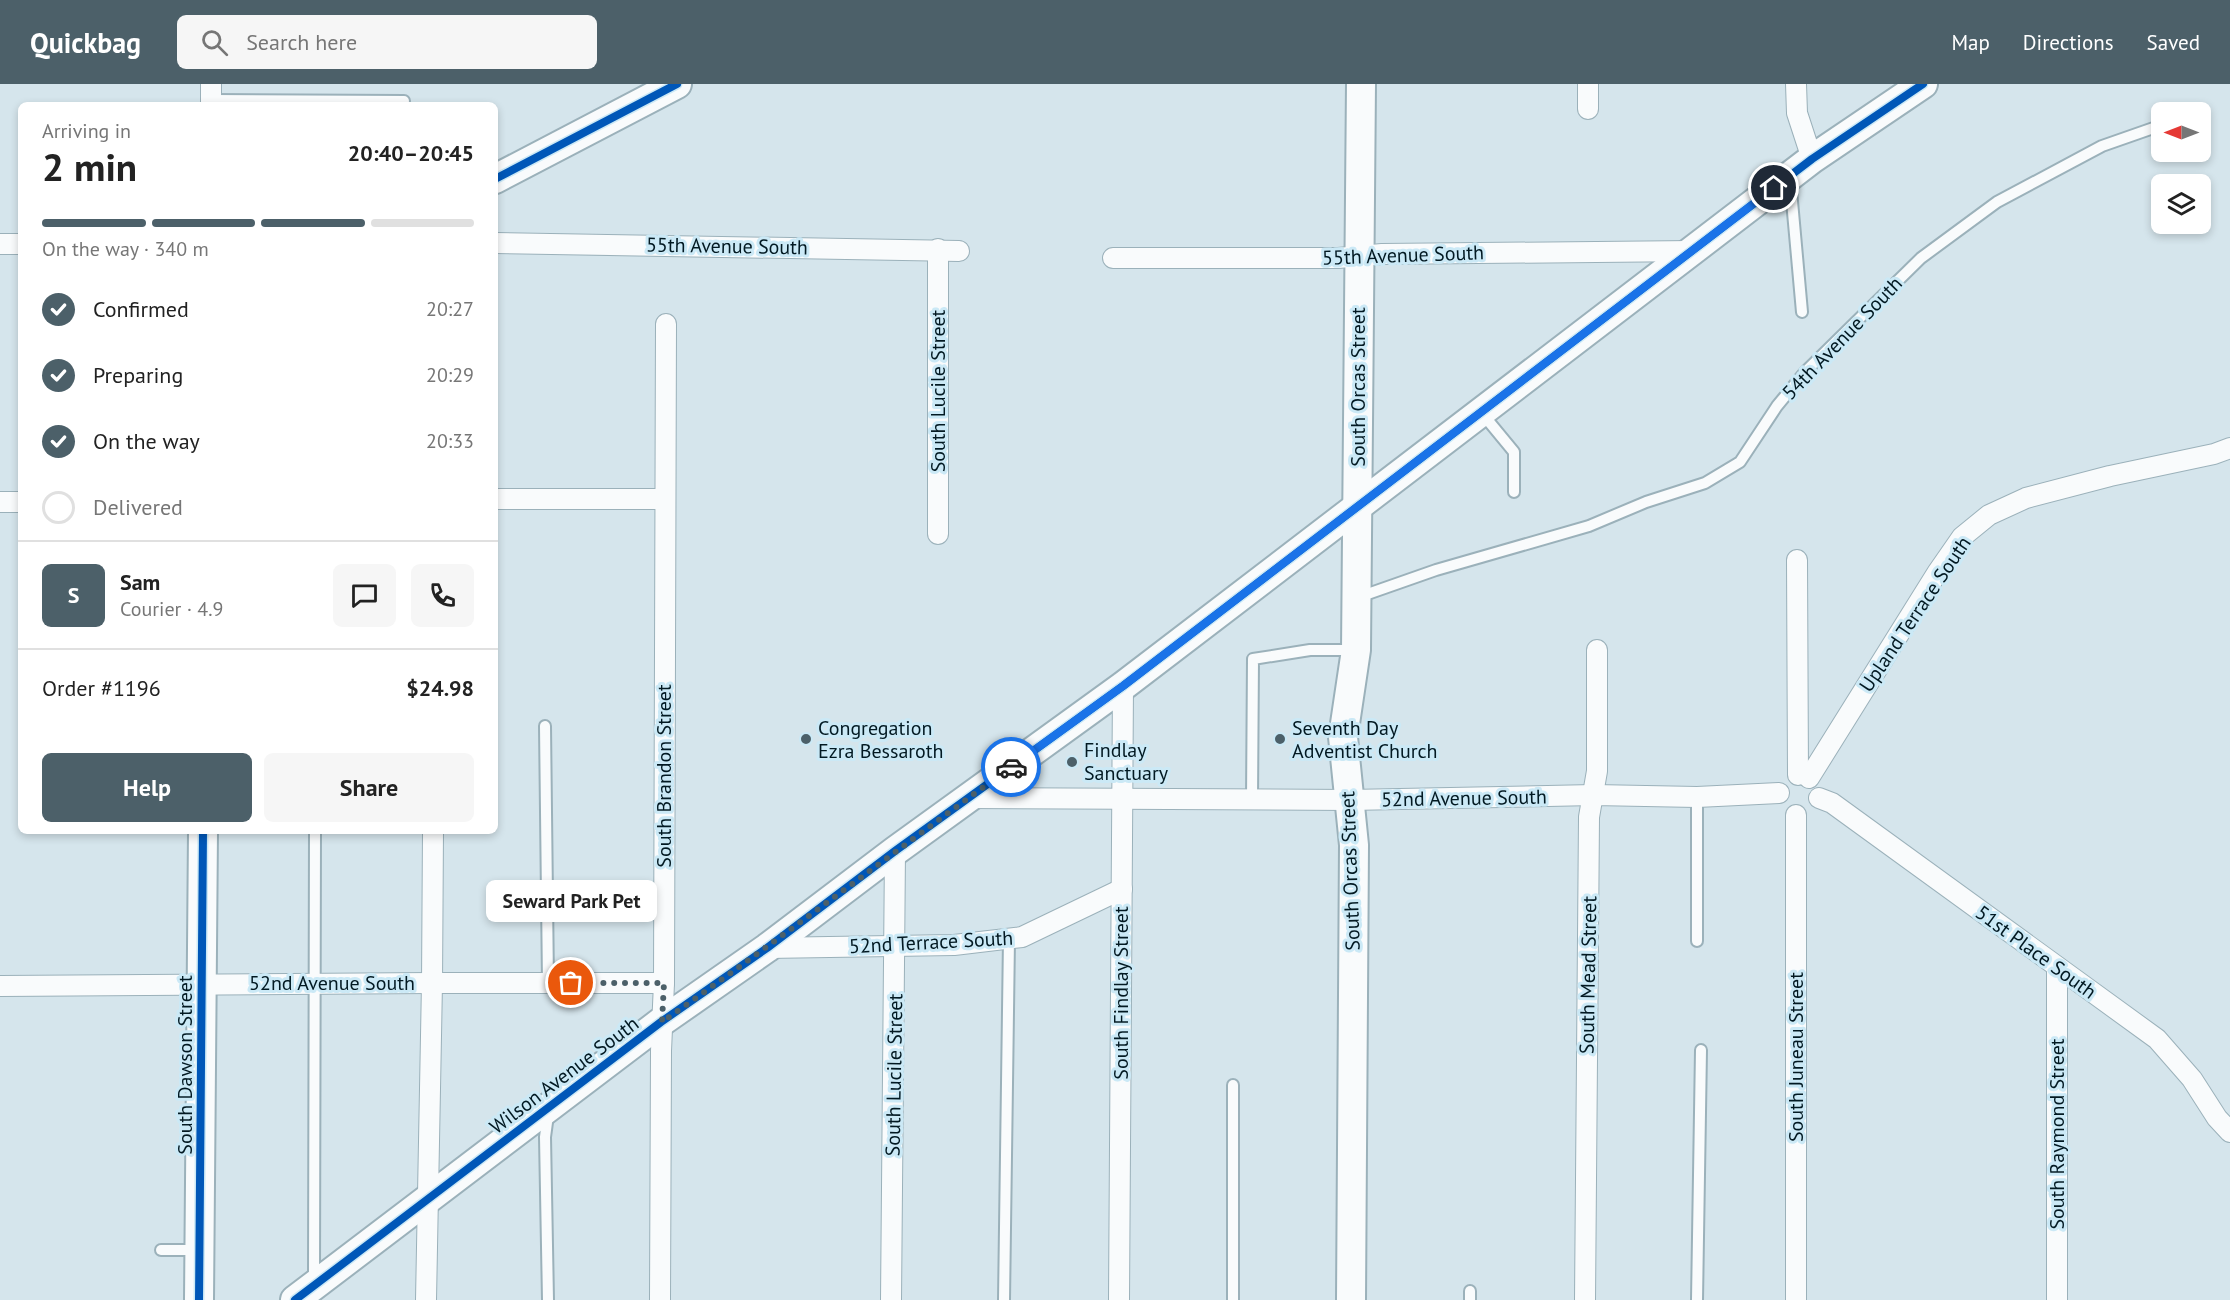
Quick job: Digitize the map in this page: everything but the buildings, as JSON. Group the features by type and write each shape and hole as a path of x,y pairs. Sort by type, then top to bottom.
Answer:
{"main road":[{"name":"South Orcas Street","path":"1351,1300 1354,845 1344,737 1356,650 1360,84"},
{"name":"Wilson Avenue South","path":"304,1293 662,1022 1123,686 1801,167 1923,84"},
{"path":"498,177 668,86"},
{"name":"South Dawson Street","path":"199,1300 203,834"}],"street":[{"path":"1588,84 1588,109"},
{"path":"1796,84 1801,167"},
{"name":"55th Avenue South","path":"498,243 959,251"},
{"path":"0,244 18,244"},
{"name":"South Lucile Street","path":"938,249 938,534"},
{"name":"55th Avenue South","path":"1113,258 1358,257 1382,254 1693,250"},
{"name":"South Brandon Street","path":"660,1300 664,983 666,324"},
{"name":"Upland Terrace South","path":"1804,777 1962,537 1989,515 2026,498 2110,476 2214,454 2230,448"},
{"path":"498,500 665,499"},
{"path":"0,502 18,502"},
{"path":"1797,560 1804,777"},
{"name":"South Mead Street","path":"1585,1300 1589,817 1598,771 1597,650"},
{"name":"South Findlay Street","path":"1119,1300 1123,686"},
{"path":"1804,777 1817,786 1819,798 1809,813 1796,815 1782,805 1780,788 1787,779 1804,777"},
{"name":"52nd Avenue South","path":"969,798 1350,800 1594,795 1697,797 1779,794"},
{"name":"51st Place South","path":"1819,798 1832,803 2157,1039 2192,1079 2217,1118 2230,1132"},
{"name":"South Juneau Street","path":"1796,815 1796,1300"},
{"path":"426,1300 433,834"},
{"name":"South Lucile Street","path":"891,1300 895,851"},
{"name":"52nd Terrace South","path":"766,948 954,945 1022,937 1122,889"},
{"name":"South Raymond Street","path":"2057,967 2057,1300"},
{"name":"52nd Avenue South","path":"0,986 664,983"}],"lane":[{"path":"211,96 404,101"},
{"name":"54th Avenue South","path":"1356,598 1436,570 1589,526 1646,502 1705,483 1740,462 1777,406 1805,372 1921,258 1997,202 2102,146 2151,129"},
{"path":"1801,167 1802,312"},
{"path":"1481,411 1514,452 1514,492"},
{"path":"1252,800 1253,659 1310,650 1356,650"},
{"path":"545,726 548,983"},
{"path":"1697,797 1697,941"},
{"path":"304,1293 313,1115 315,834"},
{"path":"1004,1300 1009,939"},
{"path":"1697,1300 1701,1050"},
{"path":"1233,1084 1233,1300"},
{"path":"548,1300 545,1137 549,1109"},
{"path":"161,1250 200,1250"}],"cycle path":[{"path":"498,177 677,84"},
{"path":"295,1300 661,1022 767,948 895,851 1123,686 1812,159 1923,84"},
{"path":"199,1300 203,834"}],"way so far":[{"path":"571,983 664,983 662,1022 1011,767"}],"place":[{"name":"Congregation Ezra Bessaroth","path":"806,739"},
{"name":"Seventh Day Adventist Church","path":"1280,739"},
{"name":"Findlay Sanctuary","path":"1072,762"},
{"name":"Seward Park Pet","path":"571,983"}],"route":[{"path":"1011,767 1123,686 1774,188"}]}
